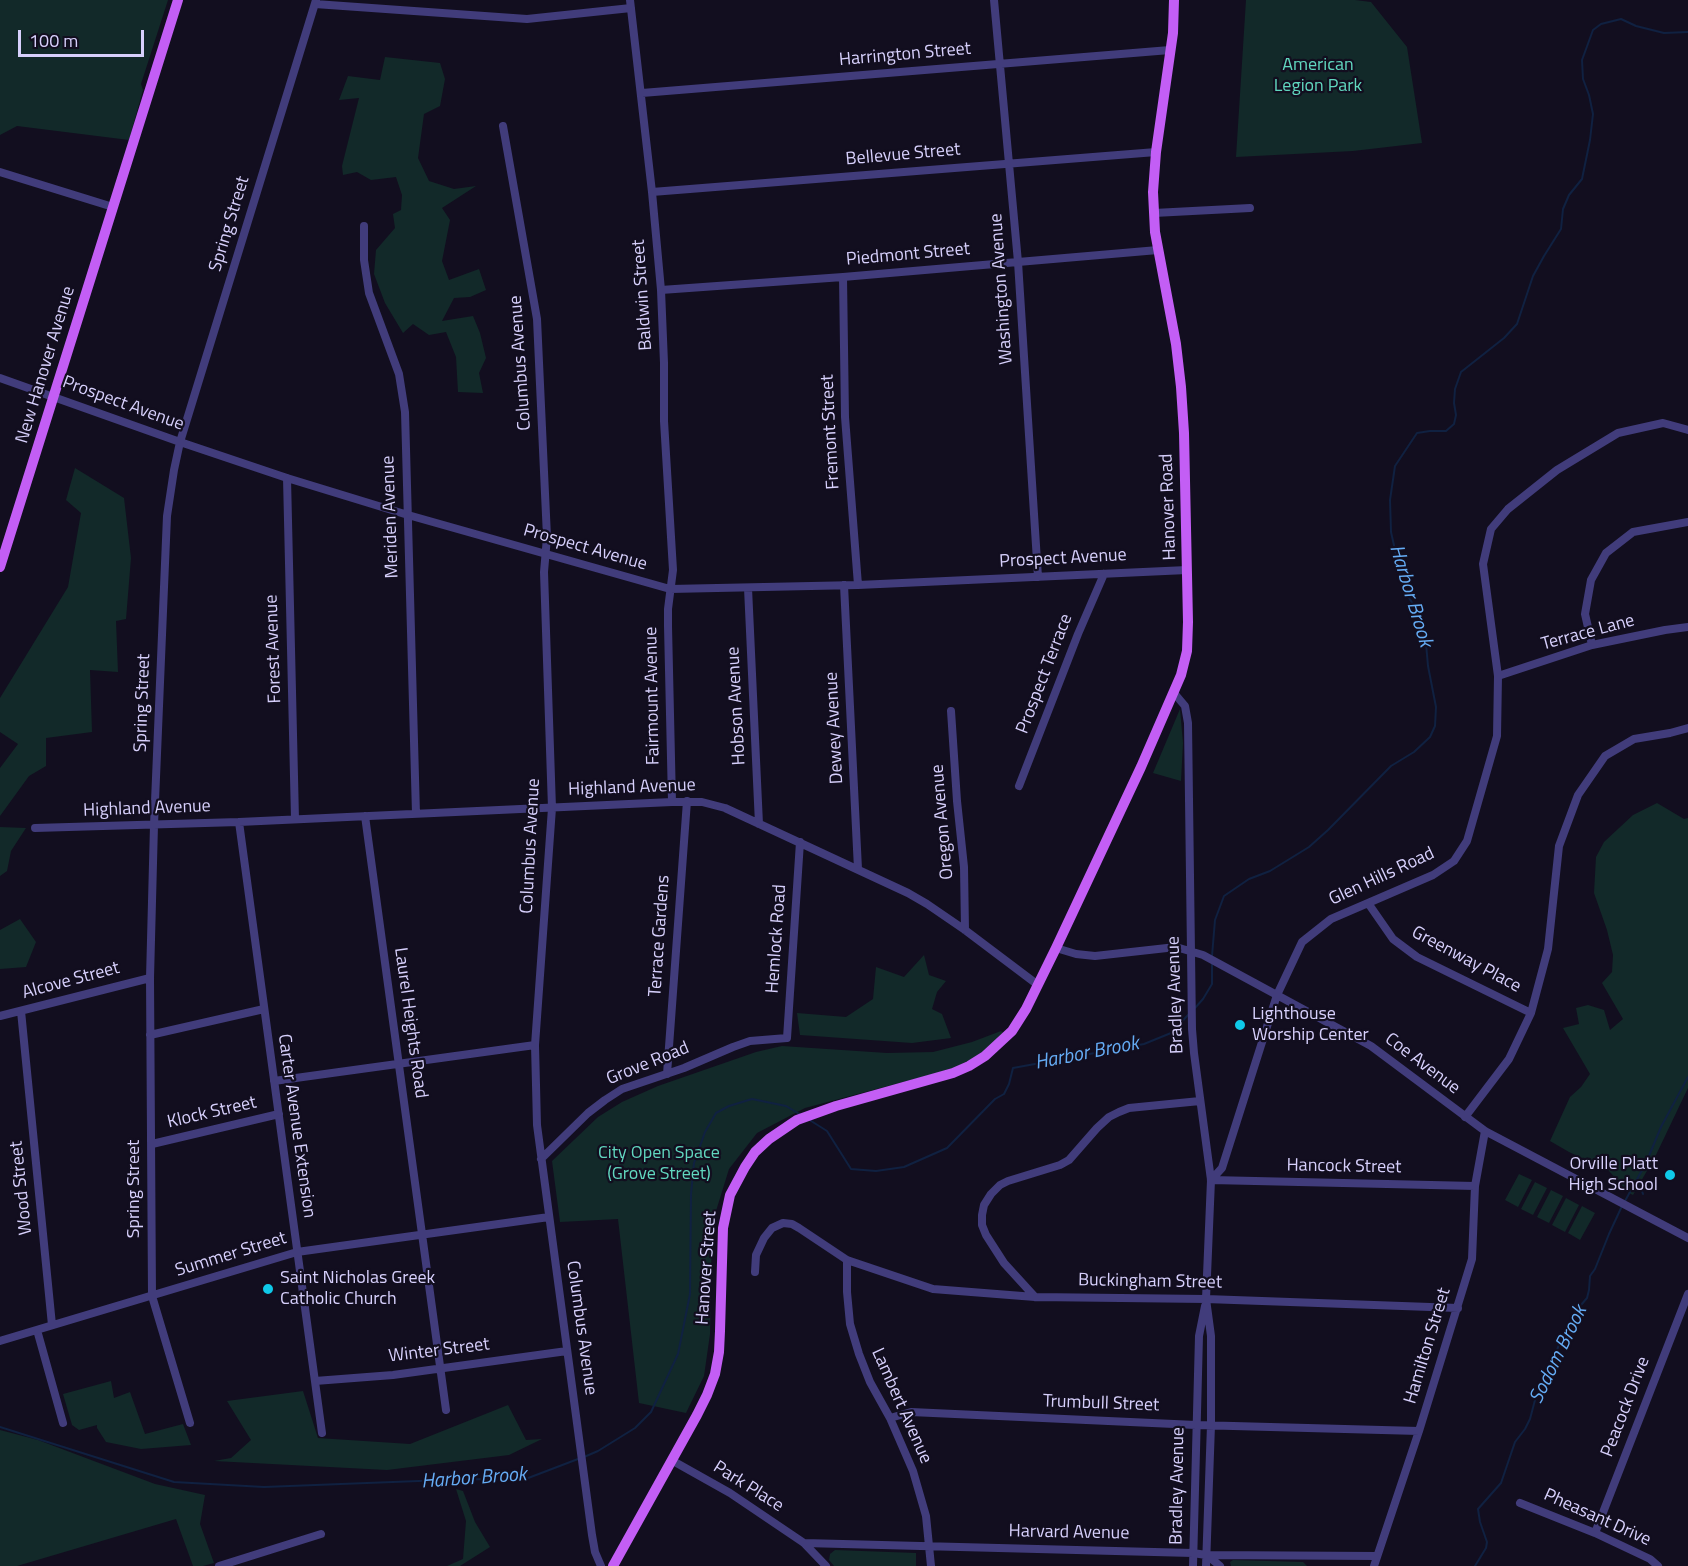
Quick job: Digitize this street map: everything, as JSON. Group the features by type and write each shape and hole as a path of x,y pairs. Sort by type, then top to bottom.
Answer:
{"main road":[{"name":"New Hanover Avenue","path":"0,567 178,0"},
{"name":"Hanover Road","path":"1038,985 1174,693 1184,664 1187,644 1181,387 1154,213 1156,152 1174,18 1174,0"},
{"name":"Hanover Street","path":"613,1566 673,1461 707,1395 715,1374 719,1352 723,1228 730,1195 755,1152 783,1128 805,1116 934,1079 969,1066 991,1051 1012,1031 1038,985"}],"street":[{"name":"Washington Avenue","path":"994,0 1018,262 1038,577"},
{"path":"315,2 527,19 547,18 631,4"},
{"name":"Spring Street","path":"190,1423 152,1296 150,978 167,516 180,442 315,2"},
{"name":"Baldwin Street","path":"631,4 661,290 664,421 672,553 670,588"},
{"name":"Harrington Street","path":"642,93 1170,50"},
{"name":"Columbus Avenue","path":"503,126 537,319 546,514 544,572 552,808 535,1045 536,1096 541,1159 592,1535 595,1552 601,1566"},
{"name":"Bellevue Street","path":"652,192 1156,152"},
{"path":"0,172 113,207"},
{"path":"1154,213 1250,208"},
{"name":"Meriden Avenue","path":"364,226 364,260 369,293 396,365 405,412 417,814"},
{"name":"Piedmont Street","path":"661,290 1158,250"},
{"name":"Fremont Street","path":"843,277 845,417 858,585"},
{"name":"Prospect Avenue","path":"0,378 287,478 408,515 670,588 858,585 1187,570"},
{"name":"Glen Hills Road","path":"1211,1180 1222,1168 1277,994 1302,942 1331,919 1432,875 1454,861 1467,841 1497,736 1498,676 1483,564 1491,529 1508,509 1557,470 1618,433 1663,423 1688,430"},
{"name":"Forest Avenue","path":"287,478 295,819"},
{"path":"1592,645 1585,614 1591,580 1606,553 1633,532 1688,522"},
{"name":"Prospect Terrace","path":"1019,786 1073,645 1104,574"},
{"name":"Dewey Avenue","path":"844,585 858,869"},
{"name":"Fairmount Avenue","path":"670,588 668,626 672,802"},
{"name":"Hobson Avenue","path":"748,588 759,824"},
{"name":"Terrace Lane","path":"1498,676 1592,645 1688,627"},
{"name":"Bradley Avenue","path":"1174,693 1185,706 1188,723 1194,1053 1211,1180 1206,1299 1199,1336 1193,1566"},
{"name":"Oregon Avenue","path":"951,711 964,867 966,930"},
{"path":"1465,1117 1509,1059 1531,1013 1548,949 1559,846 1578,795 1605,756 1634,739 1688,728"},
{"name":"Highland Avenue","path":"35,828 239,822 687,801 714,804 908,893 966,930 1038,985"},
{"name":"Terrace Gardens","path":"667,1074 687,801"},
{"name":"Laurel Heights Road","path":"365,816 446,1410"},
{"name":"Carter Avenue Extension","path":"239,822 322,1433"},
{"name":"Hemlock Road","path":"787,1038 800,842"},
{"name":"Greenway Place","path":"1368,903 1393,939 1417,957 1531,1013"},
{"name":"Coe Avenue","path":"1056,948 1076,954 1095,956 1170,947 1191,950 1203,955 1371,1046 1485,1131 1688,1238"},
{"name":"Alcove Street","path":"0,1016 150,978"},
{"path":"150,1035 264,1009"},
{"name":"Wood Street","path":"21,1011 52,1326"},
{"name":"Grove Road","path":"541,1159 588,1113 622,1089 750,1041 787,1038"},
{"path":"274,1081 535,1045"},
{"path":"1035,1297 1004,1263 986,1235 982,1225 982,1215 984,1205 991,1194 1008,1181 1069,1160 1097,1128 1109,1117 1119,1112 1129,1108 1200,1101"},
{"name":"Klock Street","path":"152,1144 279,1114"},
{"name":"Hamilton Street","path":"1374,1566 1419,1431 1472,1259 1475,1186 1485,1131"},
{"name":"Hancock Street","path":"1211,1180 1475,1186"},
{"name":"Summer Street","path":"0,1341 297,1252 549,1217"},
{"name":"Buckingham Street","path":"755,1272 756,1255 764,1238 772,1228 783,1223 799,1228 847,1260 933,1289 1035,1297 1206,1299 1458,1308"},
{"name":"Lambert Avenue","path":"847,1260 850,1324 870,1382 891,1418 913,1471 926,1516 931,1566"},
{"name":"Peacock Drive","path":"1595,1533 1688,1294"},
{"name":"Bradley Avenue","path":"1206,1299 1211,1336 1211,1425 1206,1566"},
{"path":"37,1330 63,1423"},
{"name":"Winter Street","path":"315,1381 393,1375 567,1351"},
{"name":"Trumbull Street","path":"891,1418 912,1412 1196,1425 1419,1431"},
{"name":"Park Place","path":"673,1461 730,1493 804,1543 826,1566"},
{"name":"Pheasant Drive","path":"1520,1503 1595,1533 1650,1559 1658,1566"},
{"path":"219,1566 321,1534"},
{"path":"804,1543 930,1546"},
{"name":"Harvard Avenue","path":"930,1546 1206,1555 1377,1556"},
{"name":"Harvard Avenue","path":"1206,1555 1220,1566"},
{"path":"1322,1556 1322,1566"}],"green space":[{"path":"0,0 168,0 141,84 143,90 129,140 17,126 0,135"},
{"name":"American Legion Park","path":"1246,0 1371,2 1407,47 1422,143 1353,151 1236,157"},
{"path":"385,57 440,63 445,79 440,106 424,114 418,158 429,181 454,189 476,186 442,208 450,220 442,261 449,280 479,269 486,290 470,297 454,298 442,321 473,316 486,358 479,373 483,393 458,392 456,357 446,332 429,335 413,324 403,333 385,303 374,274 376,250 395,228 393,214 401,210 402,195 396,177 371,180 357,172 343,175 342,166 359,98 339,100 348,76 380,80"},
{"path":"75,468 124,498 131,558 126,619 116,621 118,672 90,670 92,732 46,738 46,766 29,776 0,816 0,768 18,744 0,732 0,698 68,587 81,513 66,500"},
{"path":"1180,709 1183,743 1181,781 1153,773"},
{"path":"1657,803 1684,819 1688,818 1688,1088 1655,1157 1633,1195 1609,1171 1550,1141 1570,1097 1590,1074 1563,1028 1579,1024 1576,1008 1588,1005 1604,1010 1610,1030 1623,1019 1602,983 1612,972 1613,955 1594,893 1596,857 1604,842 1633,815"},
{"path":"0,827 26,828 11,851 7,871 0,876"},
{"path":"20,919 36,942 26,967 0,969 0,930"},
{"path":"924,955 929,975 946,981 937,992 932,1009 942,1014 951,1038 912,1043 800,1035 797,1013 846,1017 873,999 876,967 904,977"},
{"name":"City Open Space (Grove Street)","path":"1001,1031 1005,1034 982,1054 952,1069 805,1108 757,1133 729,1169 712,1224 710,1334 704,1376 686,1413 639,1403 618,1219 560,1222 552,1161 598,1117 622,1102 658,1086 756,1052 782,1046 887,1053 933,1052 972,1042"},
{"path":"1519,1174 1532,1180 1518,1207 1505,1200"},
{"path":"1535,1182 1547,1188 1533,1215 1521,1209"},
{"path":"1551,1190 1563,1196 1549,1223 1537,1217"},
{"path":"1566,1198 1579,1205 1565,1232 1552,1225"},
{"path":"1582,1206 1595,1213 1580,1240 1568,1233"},
{"path":"111,1381 114,1398 130,1392 145,1434 183,1424 191,1445 141,1449 106,1442 97,1425 79,1430 72,1425 63,1394"},
{"path":"303,1391 318,1438 410,1444 508,1405 526,1440 542,1439 509,1455 387,1470 214,1461 231,1458 251,1440 227,1401"},
{"path":"0,1430 38,1440 155,1484 205,1495 200,1524 214,1563 193,1566 176,1519 17,1566 0,1566"},
{"path":"456,1489 463,1491 475,1522 490,1547 460,1566 447,1566 463,1559 466,1521"},
{"path":"835,1550 916,1553 916,1566 834,1566 829,1560 830,1554"},
{"path":"1233,1560 1303,1562 1307,1566 1231,1566 1230,1562"}],"waterway":[{"name":"Harbor Brook","path":"1212,956 1215,920 1224,896 1249,879 1270,871 1309,847 1391,766 1414,752 1430,737 1435,726 1436,707 1428,666 1425,632 1418,612 1404,590 1391,532 1390,500 1395,466 1417,433 1446,431 1454,424 1455,389 1461,372 1504,338 1517,324 1533,276 1561,229 1563,209 1569,195 1582,179 1590,140 1593,114 1583,79 1582,60 1593,30 1601,24 1621,19 1636,26 1664,33 1688,32"},
{"name":"Harbor Brook","path":"1195,1008 1212,984 1212,962"},
{"name":"Harbor Brook","path":"808,1119 827,1131 851,1169 876,1171 904,1167 947,1148 995,1099 1004,1094 1013,1068 1144,1044 1171,1033 1189,1014"},
{"name":"Sodom Brook","path":"1625,1201 1688,1077"},
{"name":"Harbor Brook","path":"584,1457 635,1428 651,1412 678,1354 690,1294 691,1194 694,1163 705,1132 716,1113 729,1106 752,1099 786,1106 801,1115"},
{"path":"1638,1179 1643,1194"},
{"name":"Sodom Brook","path":"1475,1566 1487,1542 1478,1509 1501,1483 1515,1442 1530,1419 1535,1400 1559,1345 1565,1337 1575,1312 1587,1298 1590,1276 1622,1206"},
{"name":"Harbor Brook","path":"0,1427 174,1482 264,1487 470,1479 523,1480 578,1459"}],"place":[{"name":"Lighthouse Worship Center","path":"1240,1025"},
{"name":"Orville Platt High School","path":"1670,1175"},
{"name":"Saint Nicholas Greek Catholic Church","path":"268,1289"}]}
